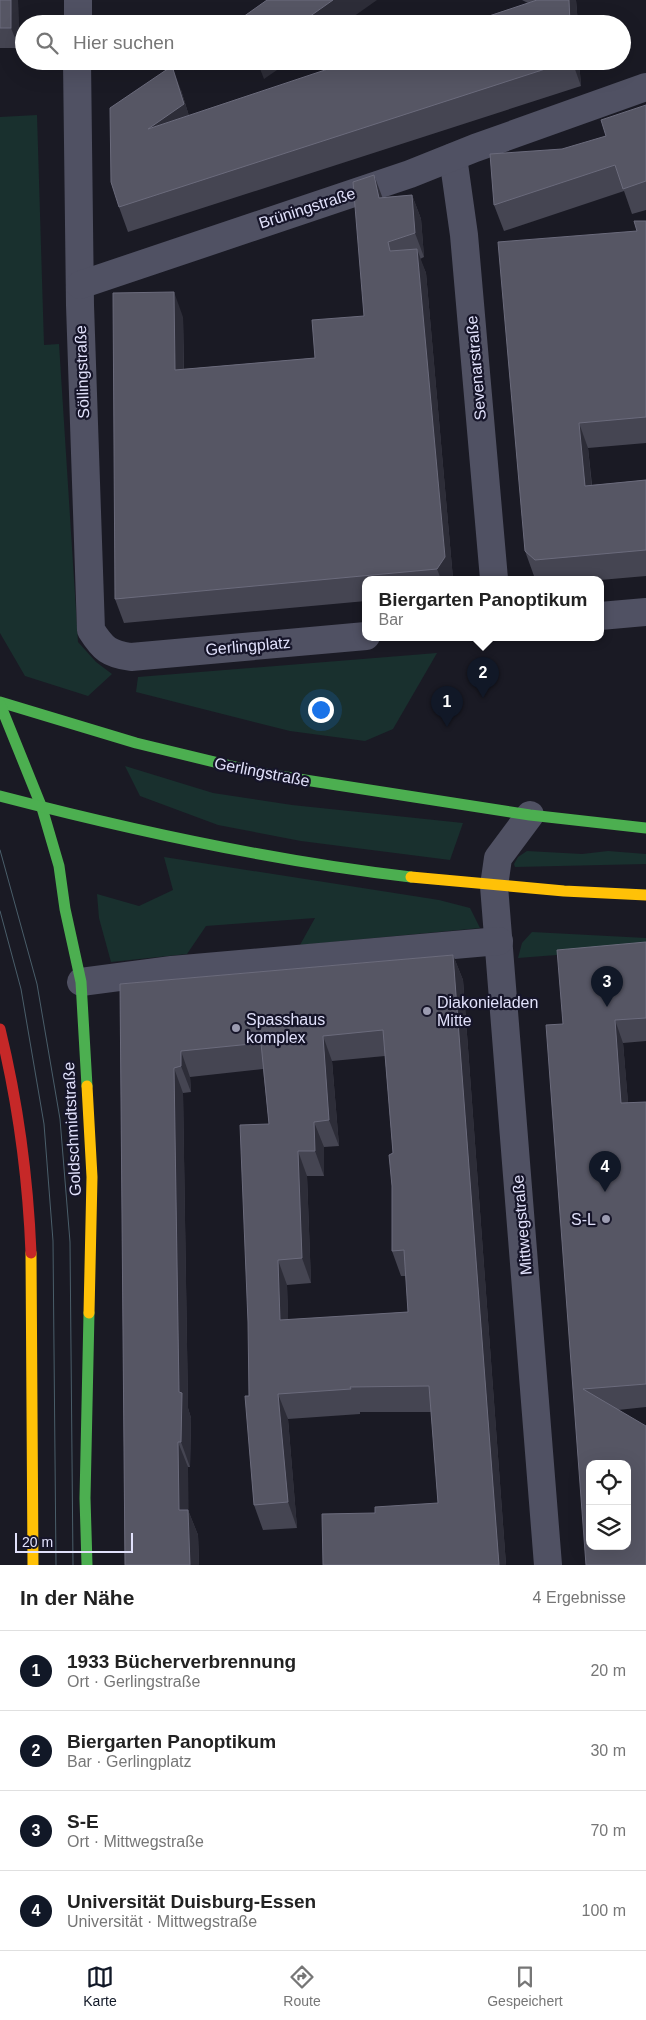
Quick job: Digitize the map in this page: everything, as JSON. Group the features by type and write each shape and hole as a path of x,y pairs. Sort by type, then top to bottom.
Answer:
{"main road":[{"name":"Goldschmidtstraße","path":"0,703 42,808 59,866 65,908 81,982 92,1177 86,1488 87,1565"},
{"name":"Gerlingstraße","path":"0,703 136,743 243,770 530,815 646,828"},
{"path":"0,796 132,830 356,870 494,886 646,895"},
{"path":"0,1029 14,1079 25,1154 32,1236 33,1565"}],"street":[{"path":"78,0 78,15"},
{"name":"Söllingstraße","path":"77,70 80,285 91,630 100,644 113,655 131,657"},
{"name":"Brüningstraße","path":"80,285 372,187 646,87"},
{"name":"Sevenarstraße","path":"453,157 464,235 494,576"},
{"path":"604,616 646,612"},
{"name":"Gerlingplatz","path":"131,657 362,636"},
{"path":"494,886 498,858 530,815"},
{"name":"Mittwegstraße","path":"494,886 548,1565"},
{"path":"81,982 182,969 499,941"}],"green space":[{"path":"37,115 44,345 59,344 78,642 96,662 112,674 88,696 25,676 0,633 0,117"},
{"path":"437,653 393,729 365,741 290,731 136,692 138,677"},
{"path":"125,766 213,793 292,805 463,823 450,860 301,841 218,825 140,796"},
{"path":"527,851 582,854 608,851 646,854 646,864 515,867 514,864 518,857"},
{"path":"164,857 439,900 470,908 480,928 300,945 315,918 206,926 187,954 111,962 99,918 97,894 139,906 173,890"},
{"path":"532,932 646,938 646,948 518,958 522,943"}],"building":[{"path":"0,0 11,0 11,28 0,28"},
{"path":"267,0 333,0 312,15 246,15"},
{"path":"537,0 569,0 570,15 492,15"},
{"path":"166,70 173,70 184,104 148,129 325,70 542,70 119,207 111,182 110,108"},
{"path":"646,105 646,181 623,189 615,165 494,205 490,154 562,149 606,136 601,120"},
{"path":"374,175 379,198 412,195 415,233 388,242 390,251 417,249 445,557 437,569 115,599 113,293 174,292 175,370 315,358 312,320 364,316 353,182"},
{"path":"634,221 646,221 646,417 579,423 585,486 646,480 646,550 535,560 525,551 498,242 637,231"},
{"path":"646,942 646,1018 615,1020 621,1103 646,1102 646,1384 583,1389 646,1426 646,1565 586,1565 546,1025 563,1024 557,950"},
{"path":"453,955 499,1565 323,1565 322,1514 375,1513 375,1507 438,1503 429,1386 350,1387 351,1389 278,1394 288,1502 254,1505 245,1396 249,1396 248,1322 240,1125 269,1124 261,1043 181,1051 181,1066 174,1068 179,1392 182,1393 181,1442 178,1442 179,1510 188,1510 190,1565 125,1565 120,984","holes":["383,1030 393,1153 389,1155 392,1186 392,1251 404,1250 408,1312 280,1320 278,1260 302,1258 298,1151 315,1151 314,1122 329,1120 323,1036"]}],"tram line":[{"path":"0,850 37,984 60,1119 70,1242 73,1565"},
{"path":"0,911 21,989 44,1124 53,1241 56,1565"}],"traffic: fast":[{"path":"0,702 136,743 260,773 530,815 646,828"},
{"path":"0,704 42,808 59,866 65,909 81,982 87,1086"},
{"path":"0,796 204,844 307,863 411,877"},
{"path":"87,1565 85,1498 89,1313"}],"traffic: slow":[{"path":"411,877 564,891 646,895"},
{"path":"87,1086 92,1177 89,1313"},
{"path":"31,1253 33,1565"}],"traffic: jam":[{"path":"0,1029 21,1140 31,1253"}],"place":[{"name":"Biergarten Panoptikum","path":"483,698"},
{"name":"1933 Bücherverbrennung","path":"447,727"},
{"name":"S-E","path":"607,1007"},
{"name":"Diakonieladen Mitte","path":"427,1011"},
{"name":"Spasshaus komplex","path":"236,1028"},
{"name":"Universität Duisburg-Essen","path":"605,1192"},
{"name":"S-L","path":"606,1219"}]}
